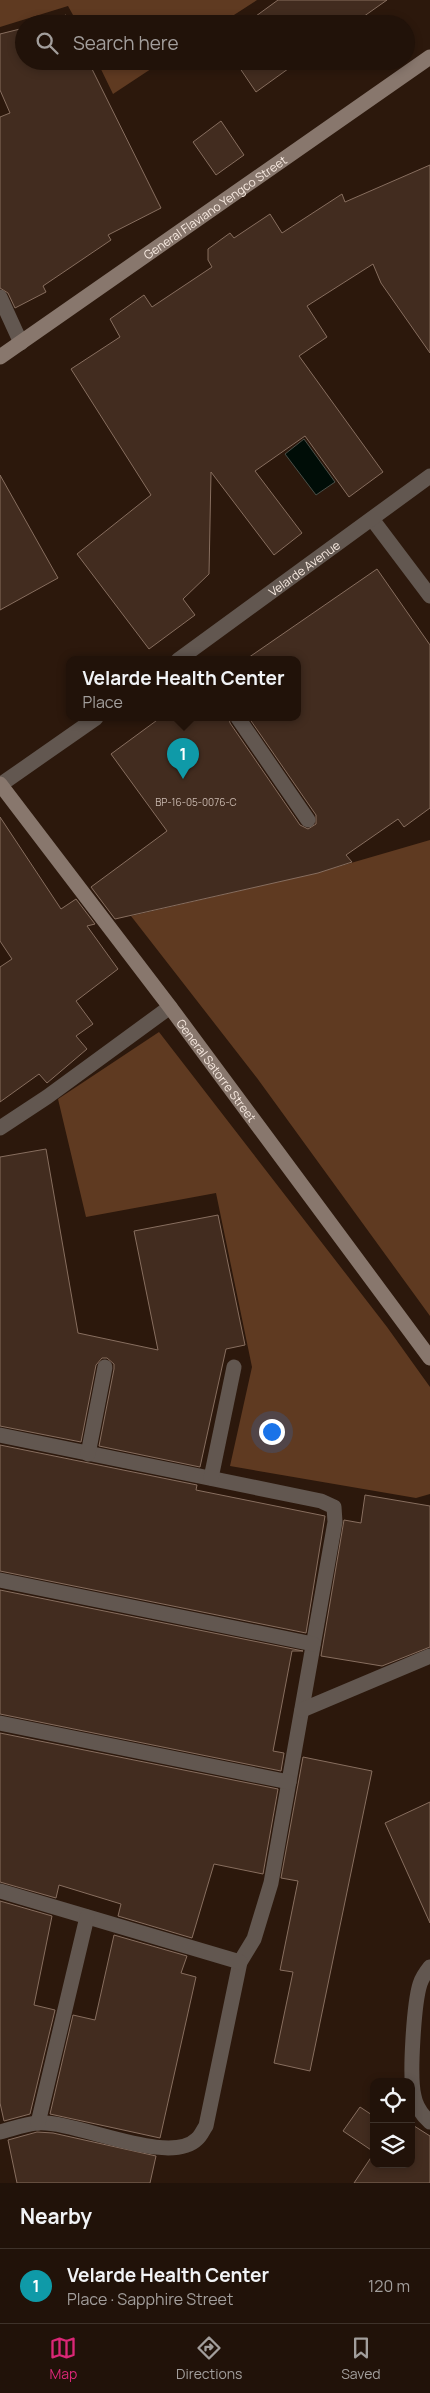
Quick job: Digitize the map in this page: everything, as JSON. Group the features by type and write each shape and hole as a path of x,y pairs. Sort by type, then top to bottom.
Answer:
{"street":[{"name":"General Flaviano Yengco Street","path":"415,67 430,57"},
{"name":"General Flaviano Yengco Street","path":"0,357 411,70"},
{"path":"0,297 21,343"},
{"name":"Velarde Avenue","path":"195,655 372,518 430,476"},
{"path":"372,518 430,596"},
{"path":"0,785 92,721"},
{"path":"240,721 308,820"},
{"name":"General Satorre Street","path":"0,785 170,1006 430,1358"},
{"path":"0,1128 47,1097 170,1006"},
{"path":"88,1454 105,1367"},
{"path":"211,1478 234,1367"},
{"path":"0,1434 88,1454 321,1501 334,1507 335,1522 271,1883 254,1939 240,1962 206,2126 198,2139 186,2146 172,2149 148,2146 63,2126 38,2123 0,2132"},
{"path":"0,1580 314,1644"},
{"path":"302,1710 430,1656"},
{"path":"0,1723 289,1782"},
{"path":"0,1891 240,1962"},
{"path":"38,2123 87,1917"},
{"path":"430,1967 420,1981 415,2002 413,2085 416,2105 430,2122"}],"shaded area":[{"path":"0,0 257,0 234,15 73,15 68,6 39,15 15,15 15,22 0,27"},
{"path":"101,70 149,70 113,94"},
{"path":"304,439 335,482 316,495 285,454"},
{"path":"430,840 430,1316 257,1078 131,916 320,872"},
{"path":"159,1032 387,1327 430,1387 430,1494 416,1498 230,1466 252,1367 216,1193 86,1217 58,1099"}],"building":[{"path":"278,0 387,0 366,15 257,15"},
{"path":"15,30 15,70 92,70 161,208 108,235 111,240 43,286 46,292 15,308 8,293 0,288 0,117 10,113 0,90 0,34"},
{"path":"241,70 287,70 256,92"},
{"path":"221,121 244,155 216,175 193,142"},
{"path":"430,165 430,353 381,283 373,264 307,306 327,337 299,356 383,472 349,497 305,436 255,471 302,533 274,555 211,472 209,574 183,599 195,615 149,649 77,554 151,495 71,369 120,337 110,319 144,295 152,307 212,267 208,260 208,249 230,233 234,238 270,214 282,233 342,194 345,202"},
{"path":"0,475 58,578 0,610"},
{"path":"377,569 430,645 430,808 404,827 398,819 346,855 352,862 318,873 115,919 91,887 167,831 111,754 156,721 230,721 300,825 308,829 316,824 316,815 251,721 301,721 301,656 251,656"},
{"path":"0,817 61,909 76,899 95,924 87,926 118,969 76,1001 93,1024 76,1036 87,1049 47,1083 39,1074 0,1102 0,967 12,959 0,941"},
{"path":"46,1149 78,1333 158,1350 134,1231 218,1215 245,1345 226,1349 200,1467 99,1446 114,1369 114,1364 107,1358 102,1358 96,1365 81,1442 0,1426 0,1157"},
{"path":"0,1445 197,1485 196,1490 325,1516 306,1633 0,1571"},
{"path":"365,1495 430,1506 430,1647 382,1666 321,1656 344,1520 361,1523"},
{"path":"0,1590 303,1651 292,1651 273,1751 284,1753 281,1771 0,1714"},
{"path":"0,1733 278,1789 263,1874 214,1864 192,1938 118,1916 121,1904 59,1885 56,1898 0,1882"},
{"path":"303,1757 372,1771 310,2071 274,2063 293,1972 280,1970 298,1881 281,1878"},
{"path":"430,1802 430,1923 385,1823"},
{"path":"0,1901 52,1916 34,2005 55,2010 30,2114 4,2121 0,2103"},
{"path":"114,1935 187,1956 181,1973 196,1977 160,2138 50,2114 73,2015 95,2020"},
{"path":"360,2107 370,2114 370,2149 343,2131"},
{"path":"415,2127 430,2136 430,2183 354,2183 370,2159 370,2168 415,2168"},
{"path":"37,2132 53,2133 156,2156 150,2183 17,2183 8,2140"}],"place":[{"name":"Velarde Health Center","path":"183,779"}]}
